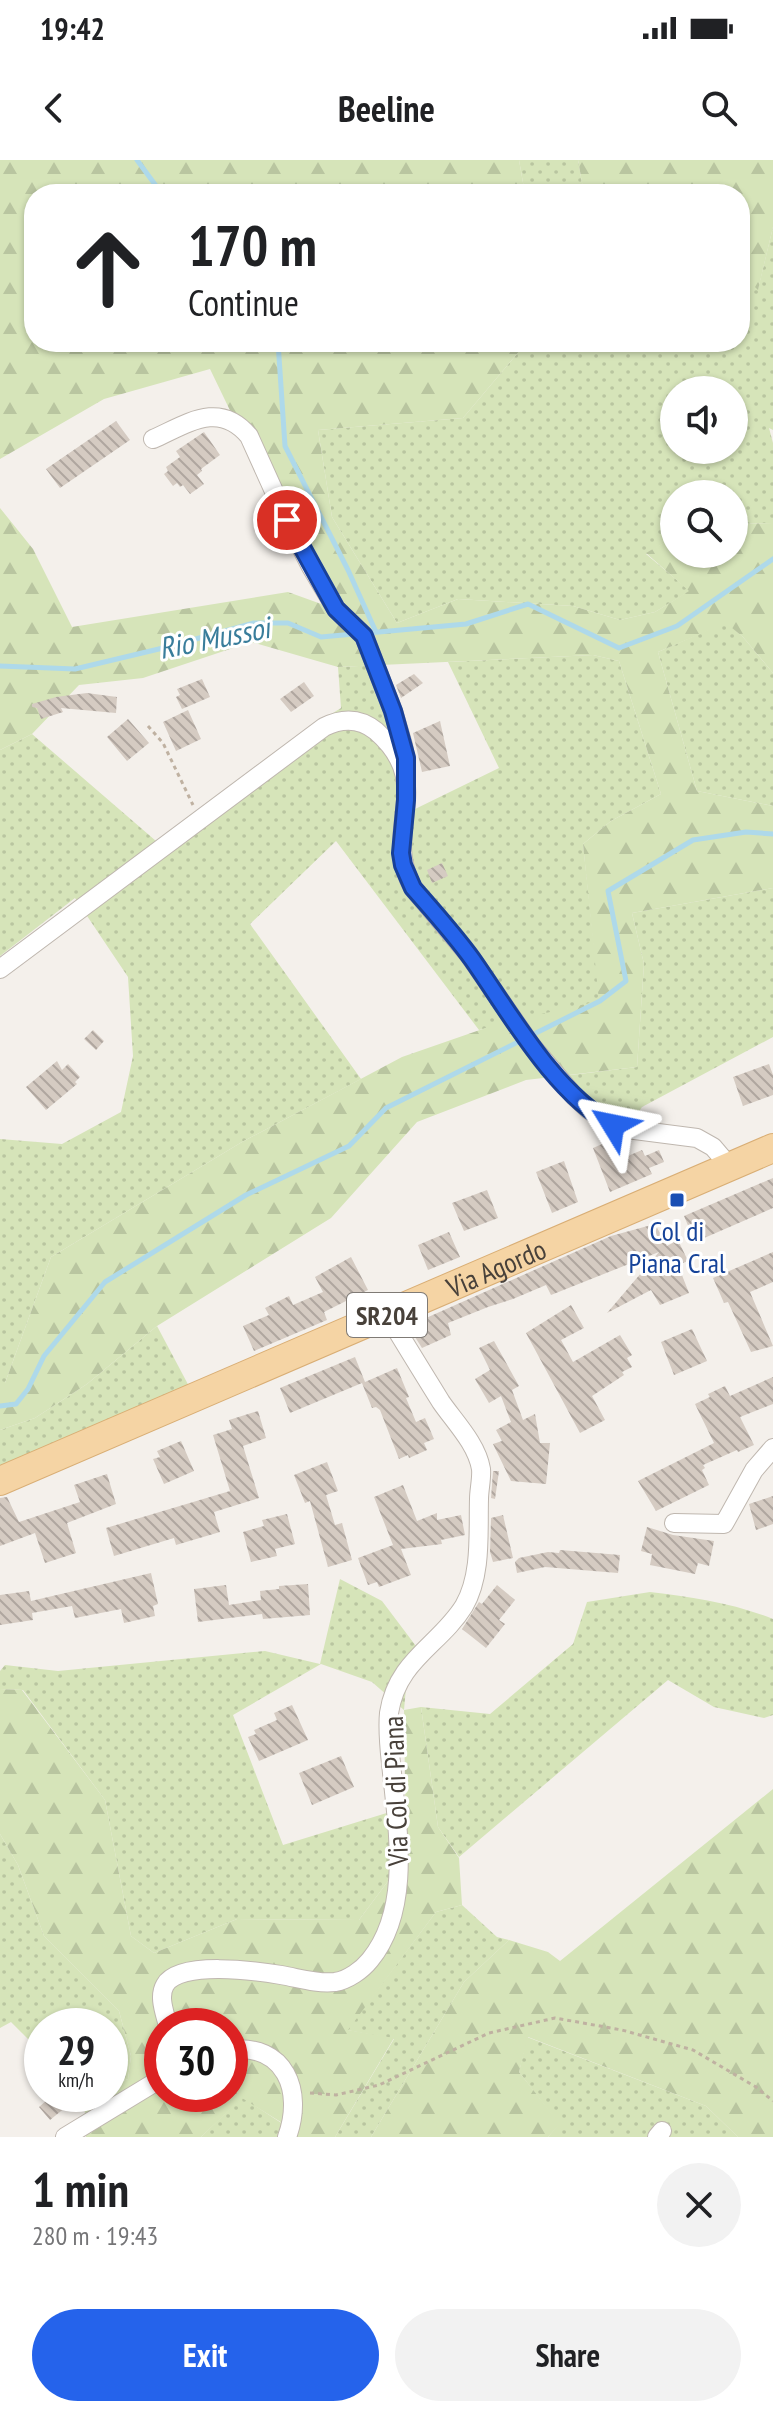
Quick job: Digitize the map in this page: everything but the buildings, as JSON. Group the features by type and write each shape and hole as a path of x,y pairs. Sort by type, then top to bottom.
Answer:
{"main road":[{"name":"Via Agordo","path":"0,1481 773,1148"}],"street":[{"path":"153,439 202,417 226,418 249,436 311,567 336,609 360,632 403,745 406,800 401,853 407,877 469,955 531,1045 575,1097 601,1118 627,1129 697,1138 713,1147 730,1167"},
{"path":"0,969 324,727 342,720 363,723 372,728 396,751 405,774"},
{"name":"Via Col di Piana","path":"165,2008 162,1994 165,1985 179,1974 216,1969 334,1982 353,1975 369,1961 385,1936 396,1899 399,1863 388,1734 389,1712 406,1670 462,1608 469,1596 476,1567 481,1469 466,1438 387,1314"},
{"path":"674,1523 724,1524 754,1470 773,1448"},
{"path":"248,2049 265,2052 282,2068 289,2082 295,2101 287,2137"},
{"path":"65,2137 144,2089"}],"path":[{"path":"148,726 163,743 200,820"},
{"path":"289,2082 312,2094 336,2095 379,2085 489,2033 555,2018 622,2030 693,2050 756,2087 773,2101"}],"green space":[{"path":"0,160 519,160 523,184 24,184 24,352 519,352 463,418 318,430 332,517 397,623 458,599 573,606 620,620 655,612 689,591 663,568 748,568 748,524 773,523 773,673 743,637 726,623 658,652 697,791 773,806 773,888 632,913 644,964 637,1067 526,1080 417,1122 331,1218 157,1326 87,1384 35,1418 0,1430 0,1383 5,1383 51,1257 242,1142 402,1057 497,1024 599,1001 583,844 611,821 661,794 619,661 593,655 338,667 251,642 143,678 79,685 32,734 0,750 0,508 33,549 72,627 288,592 324,605 210,369 104,399 0,459"},
{"path":"519,160 578,160 582,184 523,184"},
{"path":"578,160 773,160 773,227 758,290 750,282 750,184 582,184"},
{"path":"773,227 773,430 769,428 773,443 773,523 748,524 748,480 660,480 660,546 646,554 690,591 655,612 620,620 573,606 458,599 397,623 332,517 318,430 463,418 519,352 750,352 750,281 758,289"},
{"path":"660,545 660,565 646,553"},
{"path":"726,622 773,673 773,806 697,791 658,652"},
{"path":"593,655 619,661 661,794 611,821 583,844 600,1001 479,1030 336,841 250,924 361,1079 242,1142 51,1257 5,1383 0,1383 0,1139 62,1144 121,1112 133,1056 128,977 75,898 0,956 0,750 32,734 156,841 299,734 341,708 338,667 379,665 411,811 499,768 448,662"},
{"path":"773,888 773,1037 642,1107 624,1133 586,1116 546,1078 637,1067 644,964 632,913"},
{"path":"157,1326 191,1390 0,1474 0,1430 35,1418 87,1384"},
{"path":"340,1579 382,1601 425,1658 406,1688 404,1710 372,1682 321,1664 233,1715 283,1845 406,1807 406,1857 359,1920 237,1919 154,1953 131,1936 105,1800 23,1690 0,1689 0,1671 5,1665 58,1671 265,1651 320,1664"},
{"path":"650,1592 712,1601 773,1619 773,1715 764,1718 714,1707 668,1680 459,1857 438,1827 421,1707 490,1714 573,1644 587,1602"},
{"path":"0,1689 22,1690 105,1800 131,1936 154,1953 237,1919 359,1920 406,1857 404,1710 421,1707 438,1827 459,1858 462,1905 436,1912 348,2030 394,2038 335,2137 289,2137 292,2129 248,2102 248,2008 144,2008 144,2112 227,2112 201,2137 86,2137 85,2112 128,2112 131,2056 128,2008 116,2008 44,1936 18,1865 0,1834"},
{"path":"773,1789 773,2137 738,2137 706,2106 528,2037 519,2072 560,2124 548,2137 371,2137 464,1982 509,1940 548,1952 560,1961"},
{"path":"0,1834 18,1865 44,1936 116,2008 24,2008 24,2035 11,2022 0,2028"},
{"path":"462,1905 497,1937 509,1940 464,1982 371,2137 335,2137 394,2039 347,2030 436,1912"},
{"path":"527,2037 706,2106 738,2137 548,2137 559,2124 519,2072"},
{"path":"128,2045 131,2056 128,2079"},
{"path":"248,2101 292,2130 289,2137 201,2137 227,2112 248,2112"}],"waterway":[{"path":"137,160 155,184"},
{"path":"279,352 285,446 376,632"},
{"name":"Rio Mussoi","path":"368,633 466,624 528,604 619,648 677,626 773,559"},
{"name":"Rio Mussoi","path":"0,666 75,669 254,623 288,623 321,637 354,634"},
{"path":"0,1406 16,1404 28,1389 44,1356 105,1282 246,1195 349,1146 386,1108 600,1001 626,981 608,891 693,840 746,832 773,834"}],"place":[{"name":"Col di Piana Cral","path":"677,1200"}],"route":[{"path":"287,520 336,609 364,636 393,711 406,758 401,853 407,877 469,955 531,1045 575,1097 613,1125"}]}
